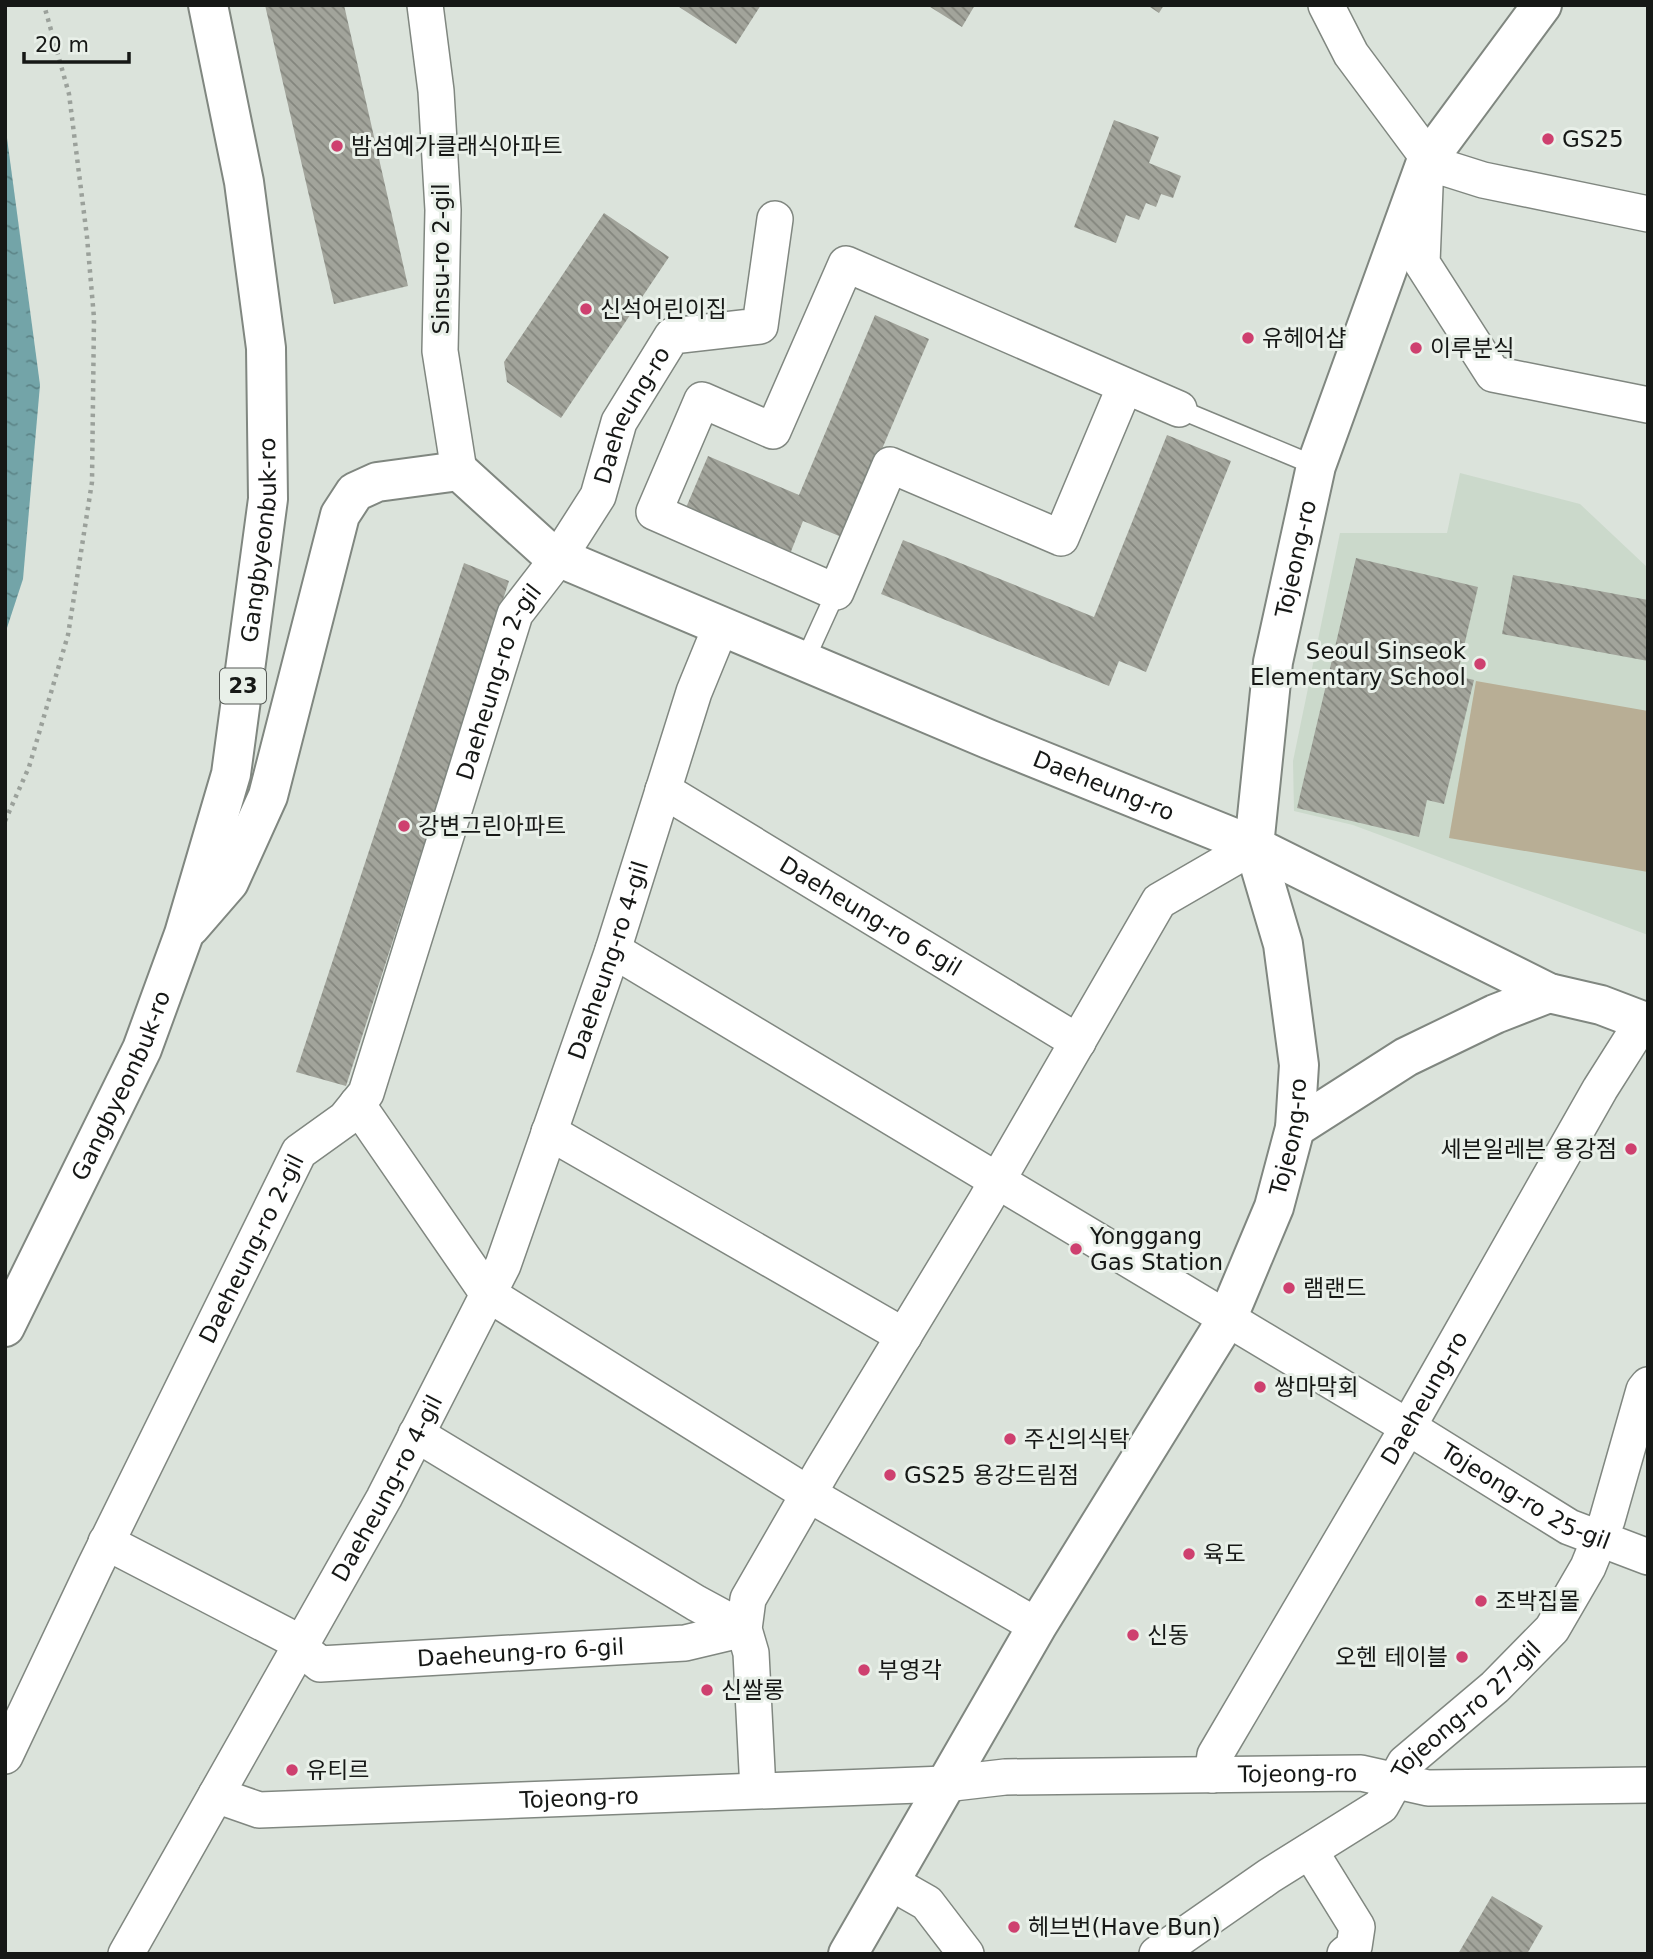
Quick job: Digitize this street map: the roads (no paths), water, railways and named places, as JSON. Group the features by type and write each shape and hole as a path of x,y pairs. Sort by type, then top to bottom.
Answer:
{"main road":[{"name":"Gangbyeonbuk-ro","path":"5,1326 142,1049 184,934 230,774 268,499 266,348 244,182 208,5"},
{"name":"Tojeong-ro","path":"848,1954 1037,1626 1227,1319 1274,1207 1295,1129 1299,1065 1283,944 1254,846 1273,662 1316,466 1427,160 1542,5"},
{"path":"184,934 229,883 268,796 340,515 355,492 377,482 459,471"},
{"name":"Daeheung-ro","path":"459,471 546,550 989,739 1254,846 1549,993 1601,1005 1646,1026"},
{"path":"1295,1129 1405,1057 1495,1014 1549,993"}],"street":[{"name":"Sinsu-ro 2-gil","path":"425,5 436,91 443,198 440,351 459,471"},
{"path":"1326,5 1351,54 1427,160 1483,180 1648,214"},
{"path":"1427,160 1422,263 1493,374 1648,405"},
{"name":"Daeheung-ro","path":"559,556 598,496 619,422 673,336 760,326 775,219"},
{"path":"1125,386 1060,538 890,465 836,592 654,512 702,400 773,431 846,264 1125,386 1179,410"},
{"name":"Daeheung-ro 2-gil","path":"5,1756 106,1542 299,1152 345,1119 366,1093 515,614 559,556"},
{"name":"Daeheung-ro 4-gil","path":"125,1954 384,1498 503,1265 613,950 695,692 721,626"},
{"name":"Daeheung-ro 6-gil","path":"663,790 1078,1042"},
{"path":"758,1790 751,1653 744,1629 748,1599 1159,901 1254,846"},
{"path":"613,950 1227,1319"},
{"name":"Daeheung-ro","path":"1212,1775 1215,1755 1408,1427 1600,1089 1646,1026"},
{"path":"357,1104 488,1294 810,1495 1037,1626"},
{"path":"549,1132 904,1336"},
{"name":"Tojeong-ro 25-gil","path":"1227,1319 1569,1527 1648,1557"},
{"name":"Tojeong-ro 27-gil","path":"1157,1954 1381,1806 1405,1763 1495,1687 1552,1629 1588,1567 1607,1520 1644,1390 1648,1385"},
{"path":"416,1434 696,1603 744,1629"},
{"path":"106,1542 300,1645"},
{"name":"Daeheung-ro 6-gil","path":"300,1645 320,1664 685,1643 744,1629"},
{"name":"Tojeong-ro","path":"216,1795 259,1810 945,1784 1004,1777 1361,1773 1427,1788 1648,1785"},
{"path":"1310,1851 1351,1940"},
{"path":"890,1882 927,1903 966,1954"}],"lane":[{"path":"1179,410 1316,466"},
{"path":"805,660 836,592"}],"water":[{"path":"5,123 40,385 23,579 5,634"}],"place":[{"name":"GS25","path":"1548,139"},
{"name":"밤섬예가클래식아파트","path":"337,146"},
{"name":"신석어린이집","path":"586,309"},
{"name":"유헤어샵","path":"1248,338"},
{"name":"이루분식","path":"1416,348"},
{"name":"Seoul Sinseok Elementary School","path":"1480,664"},
{"name":"강변그린아파트","path":"404,826"},
{"name":"세븐일레븐 용강점","path":"1631,1149"},
{"name":"Yonggang Gas Station","path":"1076,1249"},
{"name":"램랜드","path":"1289,1288"},
{"name":"쌍마막회","path":"1260,1387"},
{"name":"주신의식탁","path":"1010,1439"},
{"name":"GS25 용강드림점","path":"890,1475"},
{"name":"육도","path":"1189,1554"},
{"name":"조박집몰","path":"1481,1601"},
{"name":"신동","path":"1133,1635"},
{"name":"오헨 테이블","path":"1462,1657"},
{"name":"부영각","path":"864,1670"},
{"name":"신쌀롱","path":"707,1690"},
{"name":"유티르","path":"292,1770"},
{"name":"헤브번(Have Bun)","path":"1014,1927"}]}
